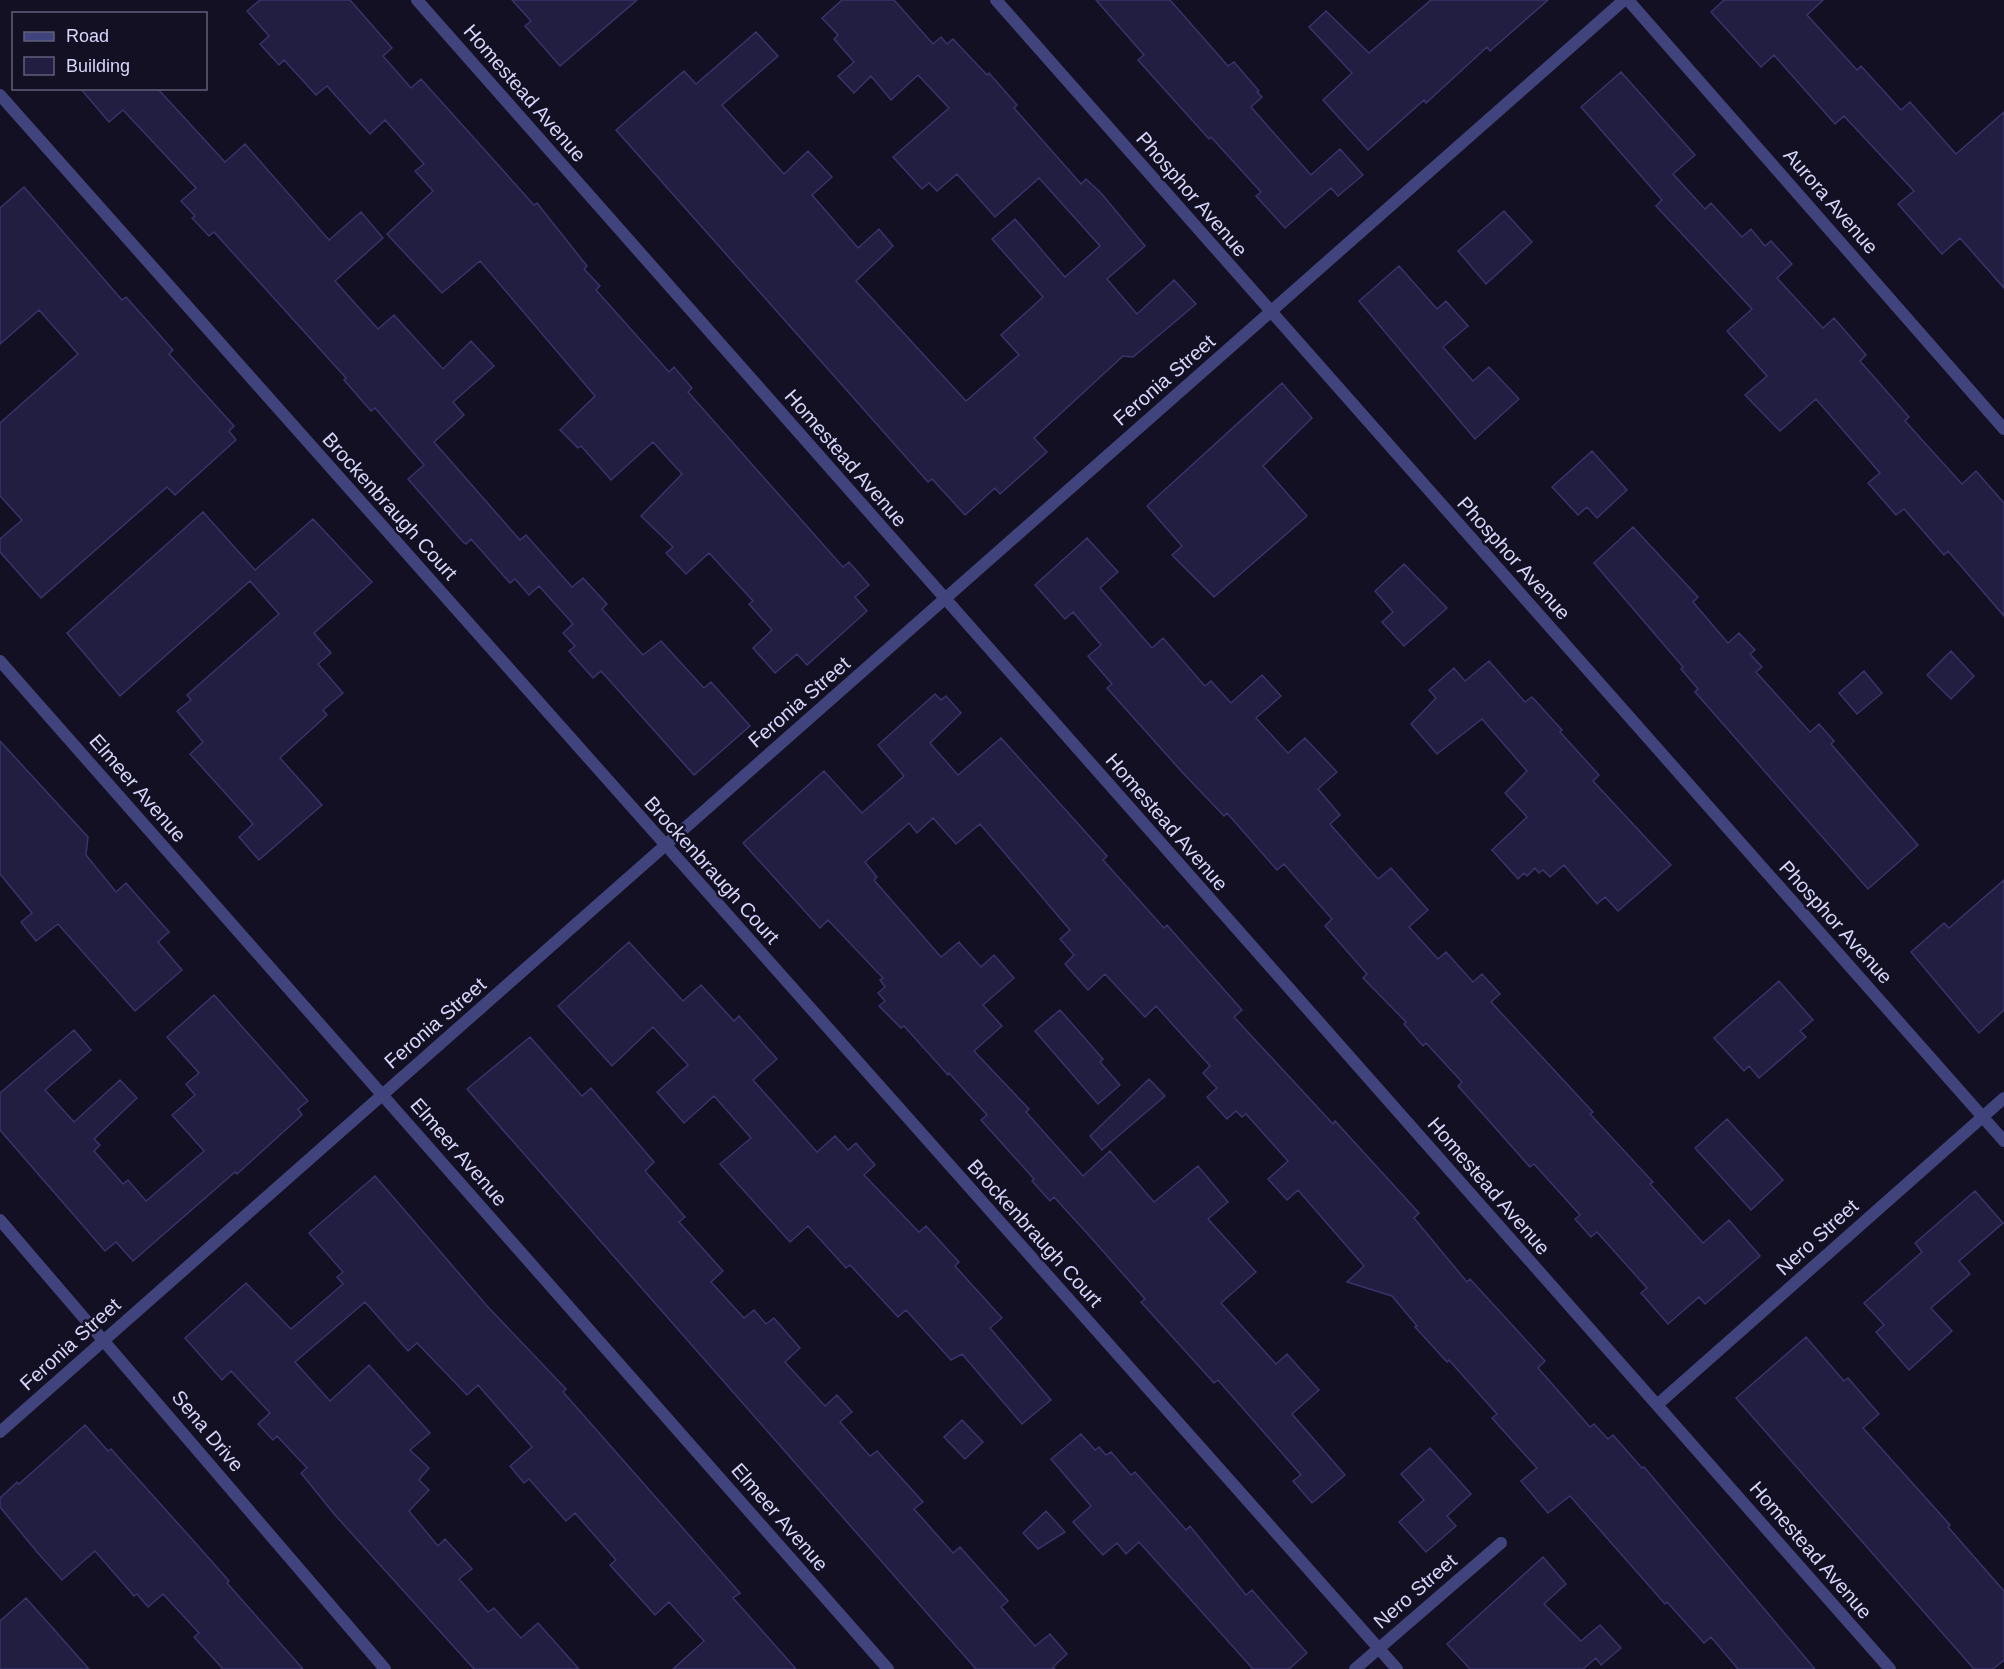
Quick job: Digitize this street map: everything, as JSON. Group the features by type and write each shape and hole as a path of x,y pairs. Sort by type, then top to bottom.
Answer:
{"street":[{"name":"Homestead Avenue","path":"417,0 1890,1669"},
{"name":"Phosphor Avenue","path":"996,0 2004,1142"},
{"name":"Feronia Street","path":"0,1432 1626,0"},
{"name":"Aurora Avenue","path":"1626,0 2004,429"},
{"name":"Brockenbraugh Court","path":"0,95 1397,1669"},
{"name":"Elmeer Avenue","path":"0,661 888,1669"},
{"name":"Nero Street","path":"1657,1405 2004,1098"},
{"name":"Sena Drive","path":"0,1220 385,1669"},
{"name":"Nero Street","path":"1355,1669 1501,1543"}],"building":[{"path":"260,0 350,0 392,48 383,56 411,88 421,79 534,205 537,203 587,266 584,269 600,286 596,290 669,372 674,367 692,388 688,392 843,567 849,562 869,585 855,597 867,611 807,665 797,654 775,673 753,648 772,630 749,604 753,601 709,553 686,574 666,553 673,547 641,516 682,474 653,442 611,480 581,446 578,448 560,430 595,396 480,261 442,293 387,234 433,191 415,171 424,164 385,120 370,134 327,86 316,95 284,60 279,65 260,44 269,36 247,11"},
{"path":"512,0 637,0 560,66 525,26 531,21"},
{"path":"842,0 894,0 933,44 941,37 947,44 953,39 987,75 989,73 1017,105 1014,108 1081,184 1086,179 1101,193 1145,246 1107,279 1137,314 1174,280 1196,304 1133,357 1123,356 1034,438 1047,452 1000,494 995,488 965,515 932,479 928,482 616,130 684,71 696,84 756,32 778,56 722,105 784,174 808,151 832,177 812,195 858,248 879,229 893,246 856,281 966,401 1019,355 1001,335 1043,297 992,239 1015,219 1065,277 1100,246 1039,178 995,217 957,174 937,191 929,183 922,189 893,157 949,108 918,75 891,100 871,76 854,93 838,76 854,62 834,39 838,35 822,18"},
{"path":"1096,0 1170,0 1228,66 1234,62 1259,91 1257,92 1262,97 1251,107 1311,175 1340,149 1363,175 1338,196 1331,188 1285,228 1256,196 1261,192 1211,137 1209,139 1138,60 1144,55"},
{"path":"1431,0 1548,0 1490,51 1487,47 1426,103 1424,100 1368,150 1323,100 1352,73 1309,27 1326,11 1369,53"},
{"path":"1724,0 1823,0 1807,15 1857,70 1861,66 1901,110 1910,102 1956,154 2004,112 2004,288 1960,238 1942,254 1898,204 1914,191 1844,116 1835,124 1774,55 1761,67 1711,12"},
{"path":"1621,72 1695,155 1673,174 1705,209 1711,203 1742,237 1751,229 1765,246 1771,241 1792,264 1777,278 1823,328 1834,318 1866,355 1860,361 1909,417 1905,421 1962,484 1976,471 2004,503 2004,616 1948,551 1944,555 1904,509 1896,515 1868,483 1880,473 1816,399 1780,431 1745,395 1767,376 1727,331 1752,309 1656,206 1662,200 1581,107"},
{"path":"82,90 159,90 225,162 245,144 329,240 361,212 383,238 335,281 378,329 394,315 443,369 471,341 494,366 453,402 464,415 434,442 520,540 526,535 572,587 583,578 607,604 602,609 643,655 661,641 704,688 711,682 750,726 694,775 601,671 593,678 569,651 575,646 563,633 573,624 539,586 529,595 515,579 510,583 471,539 466,544 463,542 408,479 424,465 375,408 371,411 344,380 346,378 214,232 209,236 192,218 195,216 181,201 196,188 123,110 109,122"},
{"path":"24,187 122,300 126,297 173,350 169,354 234,426 229,431 236,440 175,495 167,487 41,598 0,552 0,539 22,520 0,496 0,423 78,354 39,310 0,344 0,208"},
{"path":"1504,211 1532,242 1486,284 1458,251"},
{"path":"1399,266 1437,309 1446,301 1468,326 1443,347 1473,381 1489,367 1519,399 1475,439 1359,301"},
{"path":"1282,383 1312,418 1263,466 1307,516 1214,597 1172,555 1182,546 1147,506"},
{"path":"1592,451 1627,490 1597,518 1587,507 1578,515 1552,487"},
{"path":"203,512 255,570 313,519 372,582 314,633 331,653 318,664 343,693 323,710 327,715 280,758 322,805 259,860 239,837 253,824 190,754 203,742 177,711 191,700 187,695 279,614 250,581 120,696 67,633"},
{"path":"1633,527 1698,597 1693,602 1728,643 1739,633 1755,650 1750,654 1762,667 1756,672 1810,732 1819,724 1834,741 1831,744 1918,845 1868,889 1695,692 1698,689 1681,669 1683,667 1594,563"},
{"path":"1087,538 1118,572 1100,588 1152,648 1163,638 1205,686 1211,681 1231,703 1262,675 1281,696 1256,718 1288,753 1305,738 1337,772 1318,789 1340,815 1330,824 1378,879 1391,868 1428,910 1409,927 1438,959 1446,952 1473,982 1482,974 1500,994 1491,1002 1593,1112 1590,1114 1653,1182 1650,1184 1703,1243 1729,1220 1760,1256 1705,1304 1699,1297 1668,1324 1641,1293 1647,1288 1597,1232 1591,1237 1575,1219 1580,1215 1534,1164 1530,1167 1458,1086 1462,1082 1426,1043 1423,1046 1404,1024 1406,1022 1363,978 1367,974 1325,926 1332,919 1284,864 1277,870 1227,813 1224,816 1182,772 1107,688 1112,684 1088,656 1101,645 1073,612 1065,619 1035,585"},
{"path":"1404,564 1447,608 1404,646 1382,622 1393,612 1375,591"},
{"path":"1951,651 1974,676 1951,699 1927,675"},
{"path":"1489,661 1525,702 1532,697 1562,730 1560,732 1599,775 1593,781 1671,865 1618,911 1605,897 1597,904 1564,865 1550,877 1543,870 1539,873 1535,868 1527,876 1524,873 1518,879 1492,850 1527,817 1505,793 1527,771 1482,719 1437,754 1411,724 1436,698 1429,690 1454,668 1465,681"},
{"path":"1864,671 1882,693 1857,714 1839,693"},
{"path":"935,694 941,700 946,696 961,713 930,743 958,775 1001,738 1107,856 1103,860 1164,928 1167,925 1242,1010 1234,1017 1333,1124 1335,1121 1419,1213 1414,1218 1467,1282 1470,1279 1545,1361 1538,1368 1590,1427 1594,1424 1608,1439 1613,1435 1642,1468 1644,1467 1815,1669 1738,1669 1711,1637 1704,1643 1667,1602 1665,1604 1570,1496 1548,1513 1521,1481 1537,1468 1492,1418 1497,1414 1449,1360 1447,1362 1415,1327 1417,1326 1392,1296 1347,1282 1364,1266 1298,1190 1287,1200 1268,1179 1288,1161 1246,1114 1242,1117 1236,1111 1227,1119 1207,1097 1217,1088 1203,1073 1210,1066 1156,1006 1145,1017 1105,974 1088,990 1065,964 1074,955 1060,939 1070,930 980,824 956,844 933,818 917,833 909,823 865,862 877,877 874,880 941,957 959,942 981,967 994,955 1014,978 983,1005 1002,1026 974,1051 1029,1109 1026,1112 1083,1176 1110,1151 1154,1202 1198,1166 1228,1202 1208,1219 1256,1272 1221,1303 1276,1364 1287,1354 1319,1390 1292,1414 1345,1475 1312,1503 1293,1481 1301,1475 1275,1445 1218,1380 1214,1383 1141,1302 1145,1299 1054,1197 1050,1201 1032,1181 1034,1179 981,1120 987,1115 904,1026 901,1028 879,1006 885,1001 878,993 885,987 880,980 883,978 828,920 820,928 743,843 824,771 862,813 904,776 878,745"},
{"path":"0,741 88,837 86,855 116,892 126,883 169,932 158,942 182,970 135,1011 58,924 36,941 21,922 32,913 0,874"},
{"path":"2004,880 2004,1010 1979,1033 1911,952 1944,923 1949,928"},
{"path":"629,942 683,1001 701,985 734,1021 739,1016 777,1059 753,1080 817,1152 835,1136 848,1150 856,1143 875,1165 864,1175 919,1232 926,1226 959,1262 955,1266 1002,1318 990,1328 1051,1400 1022,1424 962,1354 951,1360 906,1310 898,1317 850,1265 846,1268 808,1226 790,1242 720,1164 751,1138 714,1096 684,1123 657,1092 688,1065 653,1027 612,1066 558,1006"},
{"path":"1779,981 1813,1020 1800,1031 1806,1037 1759,1078 1749,1066 1744,1071 1714,1038"},
{"path":"214,995 308,1101 298,1109 302,1115 237,1174 235,1172 133,1261 116,1242 105,1251 0,1130 0,1093 74,1030 91,1050 45,1090 74,1122 120,1080 137,1098 94,1139 100,1145 94,1151 123,1184 128,1180 146,1201 204,1151 172,1115 195,1095 186,1084 199,1073 167,1037"},
{"path":"1060,1010 1103,1059 1100,1062 1120,1085 1098,1104 1035,1031"},
{"path":"530,1037 582,1096 591,1088 654,1162 645,1171 685,1217 679,1222 723,1271 711,1282 744,1318 754,1310 766,1324 774,1318 800,1348 785,1362 825,1406 837,1395 852,1412 840,1422 870,1456 877,1451 923,1502 914,1509 953,1553 960,1547 1008,1601 1001,1607 1035,1646 1050,1634 1067,1654 1053,1667 1055,1669 976,1669 467,1089"},
{"path":"1149,1079 1165,1096 1102,1150 1090,1136"},
{"path":"1727,1119 1783,1180 1751,1210 1695,1148"},
{"path":"375,1176 488,1307 566,1389 563,1392 740,1593 733,1598 796,1669 673,1669 704,1641 669,1602 655,1615 610,1565 616,1560 575,1513 566,1521 529,1479 524,1483 510,1466 532,1447 478,1385 467,1395 417,1343 408,1351 365,1302 295,1362 330,1401 369,1365 430,1433 410,1450 429,1468 419,1480 429,1490 409,1511 438,1546 445,1539 472,1569 459,1579 488,1612 494,1608 521,1638 538,1623 579,1669 474,1669 335,1515 301,1473 307,1468 277,1436 273,1440 258,1424 270,1413 231,1371 222,1380 185,1338 246,1283 291,1329 343,1284 337,1277 343,1272 309,1233"},
{"path":"1975,1191 2003,1223 1959,1261 1970,1274 1931,1308 1952,1331 1909,1370 1876,1332 1884,1325 1864,1303 1922,1252 1915,1243"},
{"path":"1806,1337 1844,1381 1848,1378 1879,1414 1863,1428 1950,1525 1948,1527 2004,1591 2004,1660 1993,1669 1974,1669 1736,1398"},
{"path":"962,1420 983,1442 965,1459 944,1437"},
{"path":"85,1425 108,1451 111,1449 191,1538 229,1581 227,1583 303,1669 223,1669 194,1637 199,1633 163,1594 148,1607 137,1594 134,1596 95,1551 62,1580 0,1507 0,1498"},
{"path":"1081,1434 1095,1450 1099,1447 1106,1455 1111,1452 1131,1475 1135,1472 1186,1530 1190,1526 1246,1595 1252,1590 1307,1653 1289,1669 1253,1669 1139,1542 1126,1554 1117,1543 1103,1555 1073,1522 1091,1506 1051,1459"},
{"path":"1430,1448 1471,1494 1447,1516 1456,1526 1426,1552 1399,1522 1424,1500 1401,1474"},
{"path":"1046,1511 1065,1532 1038,1549 1023,1533"},
{"path":"1543,1557 1566,1584 1544,1604 1581,1641 1600,1625 1621,1648 1601,1665 1596,1658 1583,1669 1470,1669 1447,1644"},
{"path":"26,1598 89,1669 0,1669 0,1621"}]}
